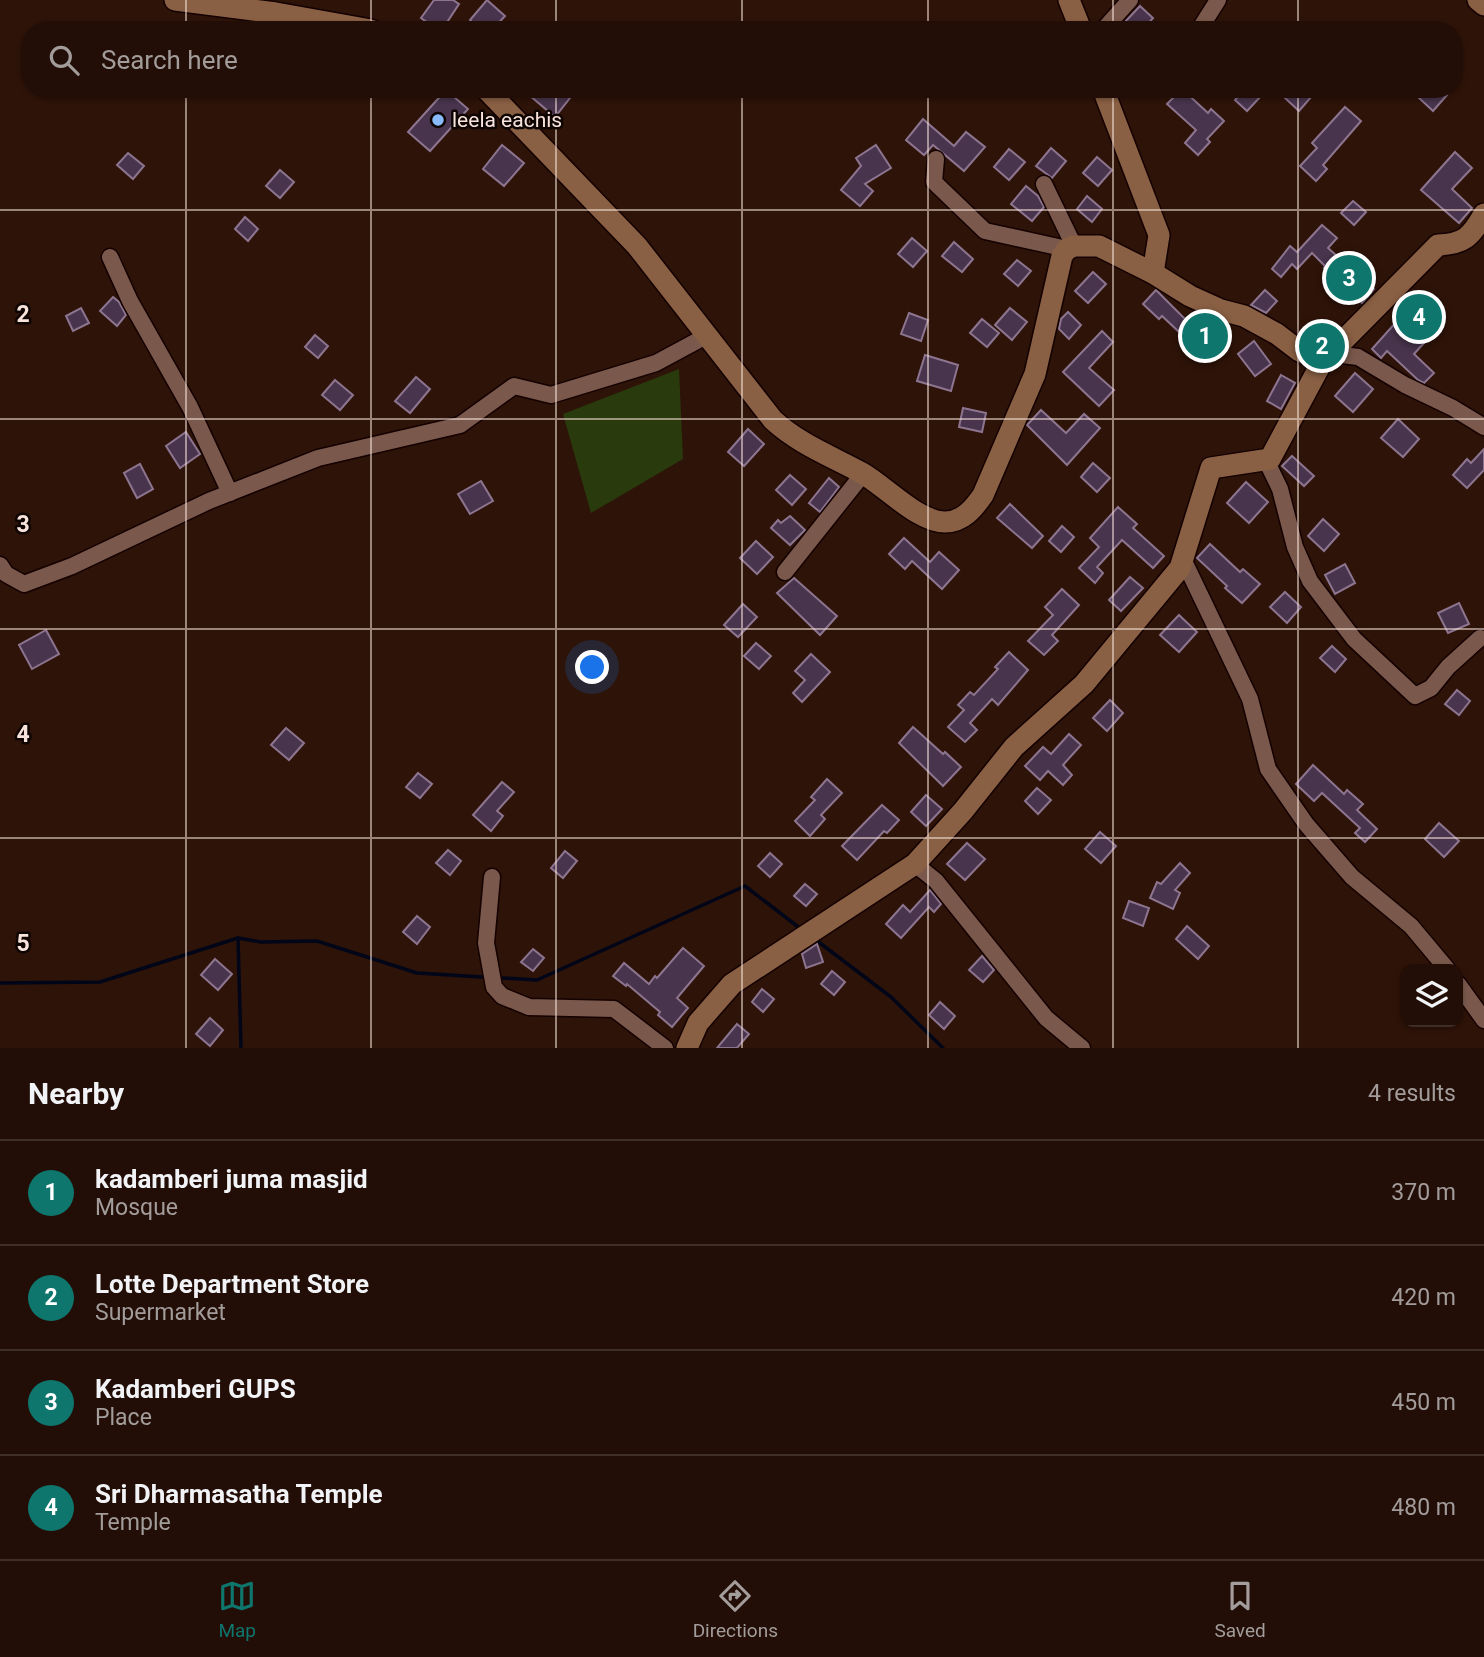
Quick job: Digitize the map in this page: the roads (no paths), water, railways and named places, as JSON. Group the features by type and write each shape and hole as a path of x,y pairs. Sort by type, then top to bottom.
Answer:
{"street":[{"path":"175,0 321,21"},
{"path":"1069,0 1077,21"},
{"path":"1111,21 1130,0"},
{"path":"1205,21 1218,0"},
{"path":"1478,0 1484,5"},
{"path":"495,98 637,246 773,420 787,433 863,474 924,517 943,523 954,521 974,508 999,461 1035,374 1062,256 1071,247"},
{"path":"1106,98 1159,235 1153,273"},
{"path":"936,159 934,183 985,232 1071,247 1099,246 1153,273 1190,296 1221,310 1244,316 1277,334 1297,350 1322,362 1342,355 1358,357 1484,427"},
{"path":"1044,184 1071,247"},
{"path":"687,1048 698,1023 732,984 915,864 963,811 1014,747 1084,684 1180,568 1211,468 1270,459 1322,362 1438,245 1453,245 1468,239 1480,228"},
{"path":"110,257 130,301 190,407 230,492"},
{"path":"0,565 6,574 24,584 72,566 230,492 317,458 460,425 514,386 551,395 656,363 708,335"},
{"path":"1266,460 1280,489 1295,547 1310,582 1354,639 1415,696 1431,688 1448,667 1480,638"},
{"path":"785,572 863,474"},
{"path":"1183,559 1250,699 1268,768 1306,824 1352,877 1411,926 1443,964"},
{"path":"915,864 936,881 1046,1018 1082,1048"},
{"path":"492,877 486,943 494,987 502,996 528,1007 614,1009 665,1048"},
{"path":"1463,991 1484,1020"}],"waterway":[{"path":"503,978 537,980 745,886 797,926"},
{"path":"0,983 100,982 238,938"},
{"path":"241,1048 238,938 261,942 317,941 417,973 482,977"},
{"path":"816,940 891,997 943,1048"}],"place":[{"name":"leela eachis","path":"438,120"},
{"name":"Kadamberi GUPS","path":"1349,278"},
{"name":"Sri Dharmasatha Temple","path":"1419,317"},
{"name":"kadamberi juma masjid","path":"1205,336"},
{"name":"Lotte Department Store","path":"1322,346"}]}
